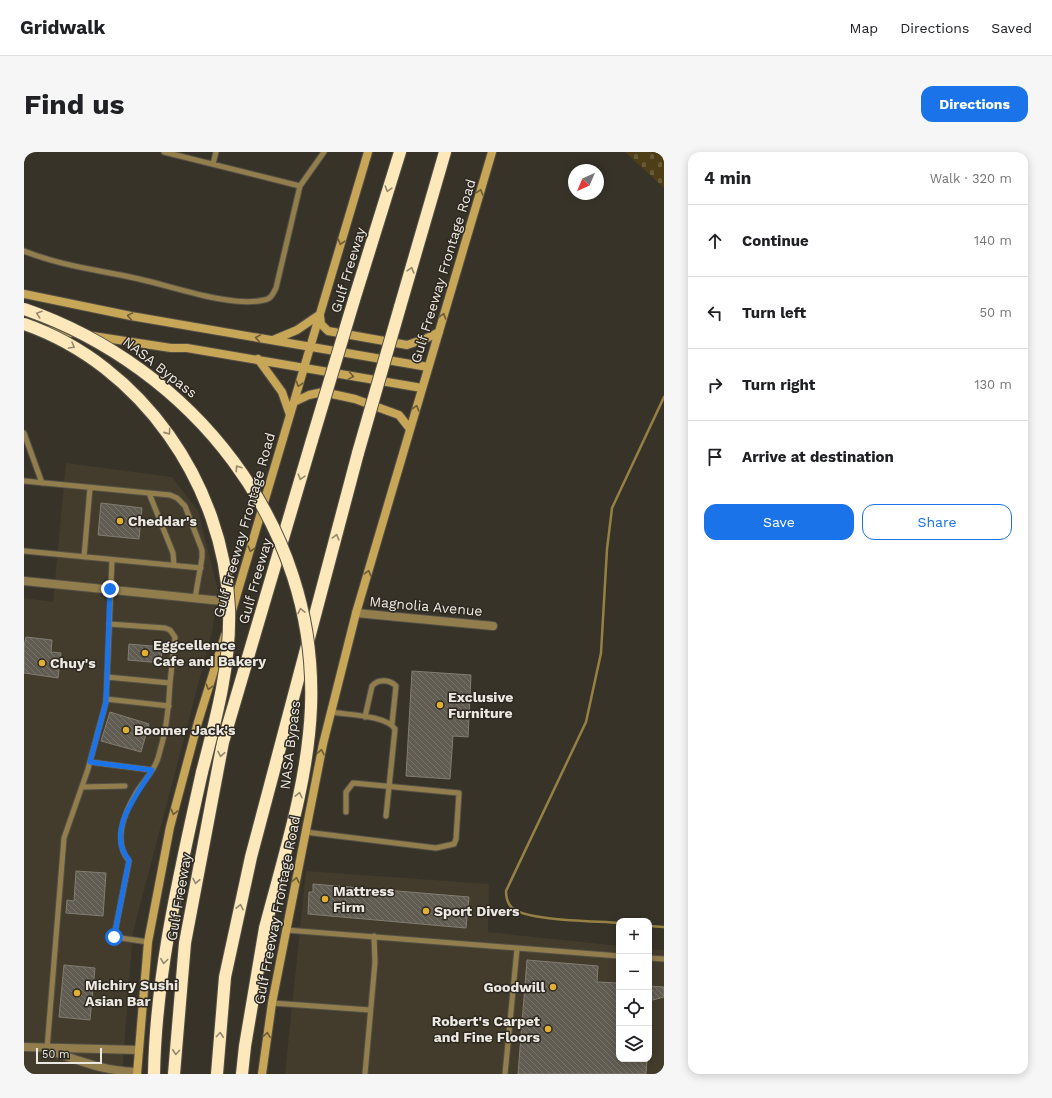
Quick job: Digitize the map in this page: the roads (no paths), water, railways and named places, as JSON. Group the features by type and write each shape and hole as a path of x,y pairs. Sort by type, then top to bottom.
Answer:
{"highway":[{"name":"Gulf Freeway","path":"174,1074 185,943 223,742 354,300 400,152"},
{"path":"217,1074 225,977 251,857 358,453 445,152"},
{"name":"NASA Bypass","path":"24,309 69,326 112,349 149,374 184,404 205,426 233,460 261,505 284,553 300,604 305,628 311,679 309,732 302,783 265,928 244,1046 242,1074"},
{"path":"24,324 73,346 116,377 146,406 168,431 189,465 204,498 218,538 226,573 229,610 223,681 218,713 202,772 165,950 156,1021 154,1074"}],"main road":[{"name":"Gulf Freeway Frontage Road","path":"137,1073 148,942 172,820 198,722 368,152"},
{"name":"Gulf Freeway Frontage Road","path":"262,1074 272,1004 286,930 305,832 331,712 356,613 492,152"},
{"name":"NASA Bypass","path":"24,294 96,310 428,367"},
{"path":"273,340 297,330 319,315 321,324 328,331 407,345 424,340 439,332"},
{"name":"NASA Bypass","path":"24,327 102,336 171,348 187,348 422,388"},
{"path":"258,359 282,392 290,416"},
{"path":"294,402 309,395 323,392 355,399 399,415 410,429"}],"street":[{"path":"24,581 235,602"},
{"name":"Magnolia Avenue","path":"356,613 493,626"},
{"path":"24,1048 140,1050"},
{"path":"47,1049 89,1065 113,1072 137,1073"}],"lane":[{"path":"164,152 300,186"},
{"path":"213,164 216,152"},
{"path":"24,251 80,268 138,278 221,298 262,301 273,295 276,288 300,186 324,152"},
{"path":"24,433 42,483"},
{"path":"24,481 149,493 177,498 185,506 202,550 201,568 194,598"},
{"path":"84,557 90,488"},
{"path":"149,493 173,553 174,565"},
{"path":"24,552 201,568"},
{"path":"47,1049 64,838 90,762 105,711 112,560"},
{"path":"109,624 170,630 175,637 170,683 169,714 157,760 135,795 126,814 120,834 121,849 129,860 114,937 148,942"},
{"path":"107,677 170,683"},
{"path":"366,717 372,686 379,680 392,682 396,686 392,724 394,729 386,816"},
{"path":"106,699 169,706"},
{"path":"331,712 383,720 392,724"},
{"path":"90,762 152,770"},
{"path":"305,832 436,848 454,844 456,839 459,793 352,783 346,792 346,812"},
{"path":"82,786 125,786"},
{"path":"286,930 616,956"},
{"path":"365,1074 375,962 374,936"},
{"path":"505,1074 517,949"},
{"path":"652,958 664,959"},
{"path":"272,1004 370,1010"}],"waterway":[{"path":"616,923 532,916 512,908 509,904 506,891 586,722 601,653 607,549 612,508 664,397"},
{"path":"652,926 664,927"}],"place":[{"name":"Cheddar's","path":"120,521"},
{"name":"Eggcellence Cafe and Bakery","path":"145,653"},
{"name":"Chuy's","path":"42,663"},
{"name":"Exclusive Furniture","path":"440,705"},
{"name":"Boomer Jack's","path":"126,730"},
{"name":"Mattress Firm","path":"325,899"},
{"name":"Sport Divers","path":"426,911"},
{"name":"Goodwill","path":"553,987"},
{"name":"Michiry Sushi Asian Bar","path":"77,993"},
{"name":"Robert's Carpet and Fine Floors","path":"548,1029"}]}
